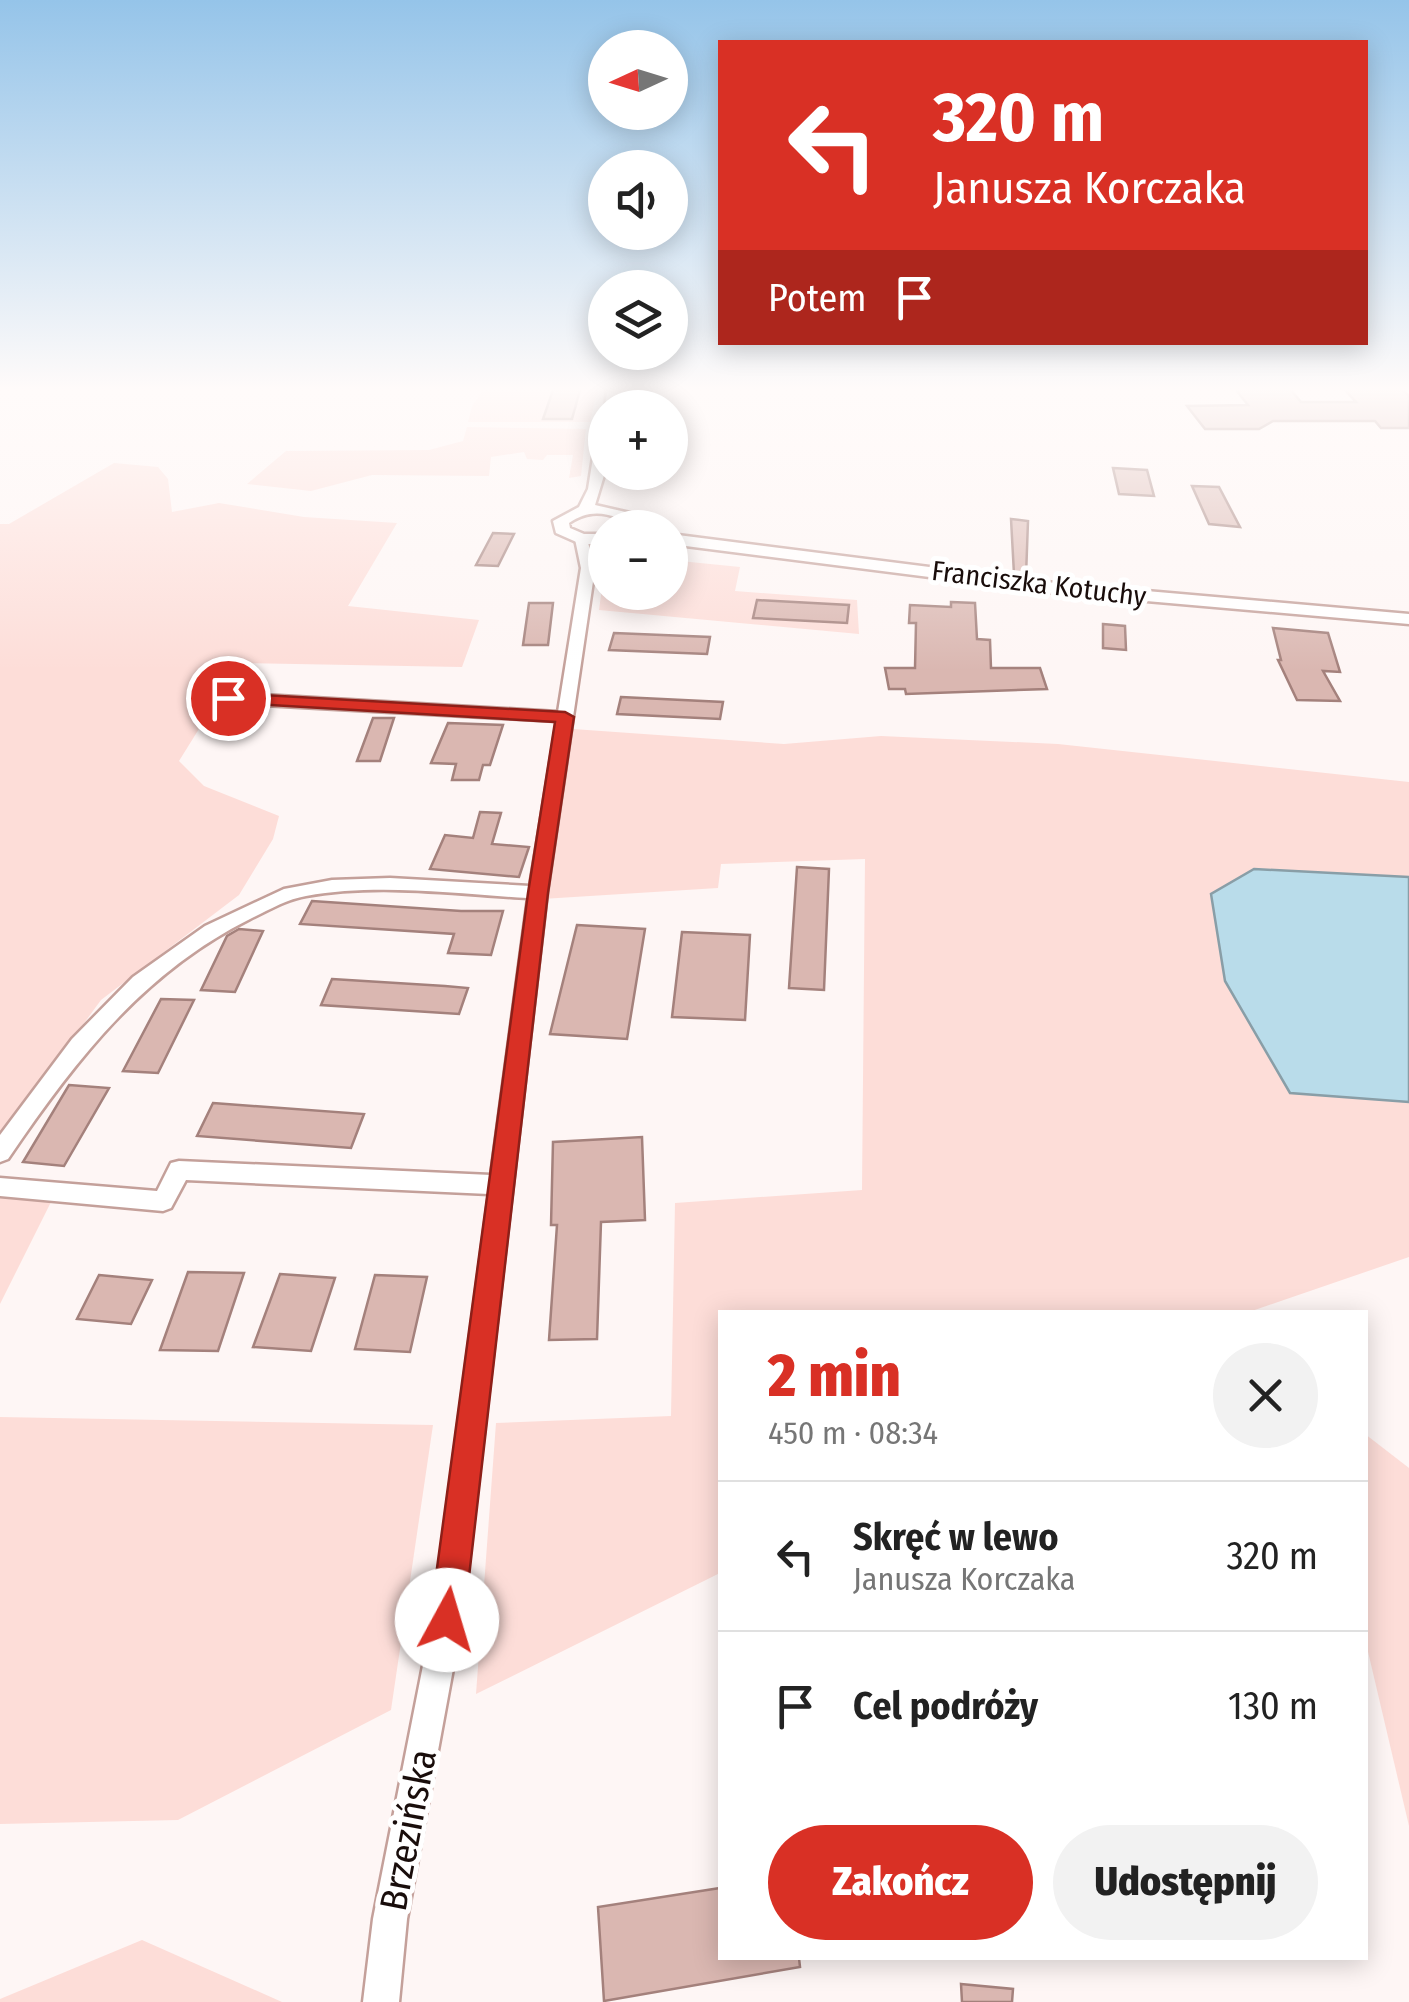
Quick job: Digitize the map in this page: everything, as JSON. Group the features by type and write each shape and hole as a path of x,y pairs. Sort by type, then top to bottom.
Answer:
{"street":[{"path":"588,539 566,534 560,526 564,518 585,510 595,490"},
{"path":"596,490 611,510"},
{"path":"582,539 588,568"},
{"name":"Franciszka Kotuchy","path":"688,541 1055,588 1409,620"},
{"name":"Brzezińska","path":"382,2002 390,1919 440,1660 538,893 588,568"},
{"path":"228,698 565,717"},
{"path":"0,1153 53,1076 133,985 208,930 300,890 393,885 538,893"},
{"path":"0,1187 162,1201 178,1170 502,1185"}],"shaded area":[{"path":"79,483 169,483 172,512 219,503 304,517 397,523 348,606 479,620 462,667 240,663 179,761 204,786 279,816 273,839 239,895 101,1000 0,1138 0,524 9,524"},
{"path":"248,483 340,483 311,491"},
{"path":"688,562 740,567 735,591 857,600 859,634 599,610 688,610"},
{"path":"573,729 784,744 881,736 1058,744 1409,782 1409,1257 1255,1310 718,1310 718,1574 476,1694 496,1423 671,1416 675,1203 862,1190 865,859 721,864 718,888 542,899"},
{"path":"0,1193 54,1196 0,1304"},
{"path":"0,1417 433,1425 391,1710 178,1820 0,1824"},
{"path":"1368,1436 1409,1468 1409,1826 1368,1652"},
{"path":"142,1940 282,2002 0,2002 0,1999"}],"water":[{"path":"1254,869 1409,877 1409,1102 1290,1093 1225,981 1211,894"}],"building":[{"path":"1117,483 1151,483 1154,496 1119,494"},
{"path":"1192,486 1219,487 1240,527 1209,524"},
{"path":"1011,519 1028,521 1026,576 1014,574"},
{"path":"493,533 514,534 498,566 476,565"},
{"path":"757,600 849,605 847,623 753,618"},
{"path":"951,602 975,603 977,639 990,640 991,668 1040,668 1047,689 906,694 905,689 889,689 885,668 915,668 916,623 909,623 910,605 951,607"},
{"path":"529,603 553,603 548,645 523,645"},
{"path":"1103,624 1125,626 1126,650 1103,648"},
{"path":"1273,628 1328,633 1340,672 1323,671 1340,701 1297,700 1278,660"},
{"path":"614,633 710,637 707,654 609,650"},
{"path":"621,697 723,702 720,719 617,714"},
{"path":"373,718 394,718 380,761 357,761"},
{"path":"448,723 503,725 490,765 483,765 479,780 452,780 456,764 431,763"},
{"path":"480,812 501,813 492,844 529,847 519,877 430,869 445,835 473,838"},
{"path":"797,867 829,869 824,990 789,988"},
{"path":"312,901 503,911 491,955 448,953 454,934 300,924"},
{"path":"577,925 645,929 627,1039 550,1034"},
{"path":"239,929 263,931 235,992 201,990 227,936"},
{"path":"682,932 750,935 745,1020 672,1017"},
{"path":"332,979 468,988 459,1014 321,1005"},
{"path":"161,999 194,1000 158,1073 123,1071"},
{"path":"69,1085 109,1088 64,1166 23,1162"},
{"path":"213,1103 364,1114 351,1148 197,1136"},
{"path":"642,1137 645,1220 601,1222 597,1339 549,1340 557,1225 551,1225 553,1142"},
{"path":"188,1272 244,1273 218,1351 160,1350"},
{"path":"280,1274 335,1278 311,1351 253,1347"},
{"path":"99,1275 152,1280 131,1324 77,1319"},
{"path":"375,1275 427,1277 410,1352 355,1349"},
{"path":"718,1888 718,1960 799,1960 800,1967 604,2001 598,1907"},
{"path":"961,1984 1013,1989 1012,2002 962,2002"}],"route":[{"path":"228,698 565,717 548,817 462,1472 447,1620"}]}
